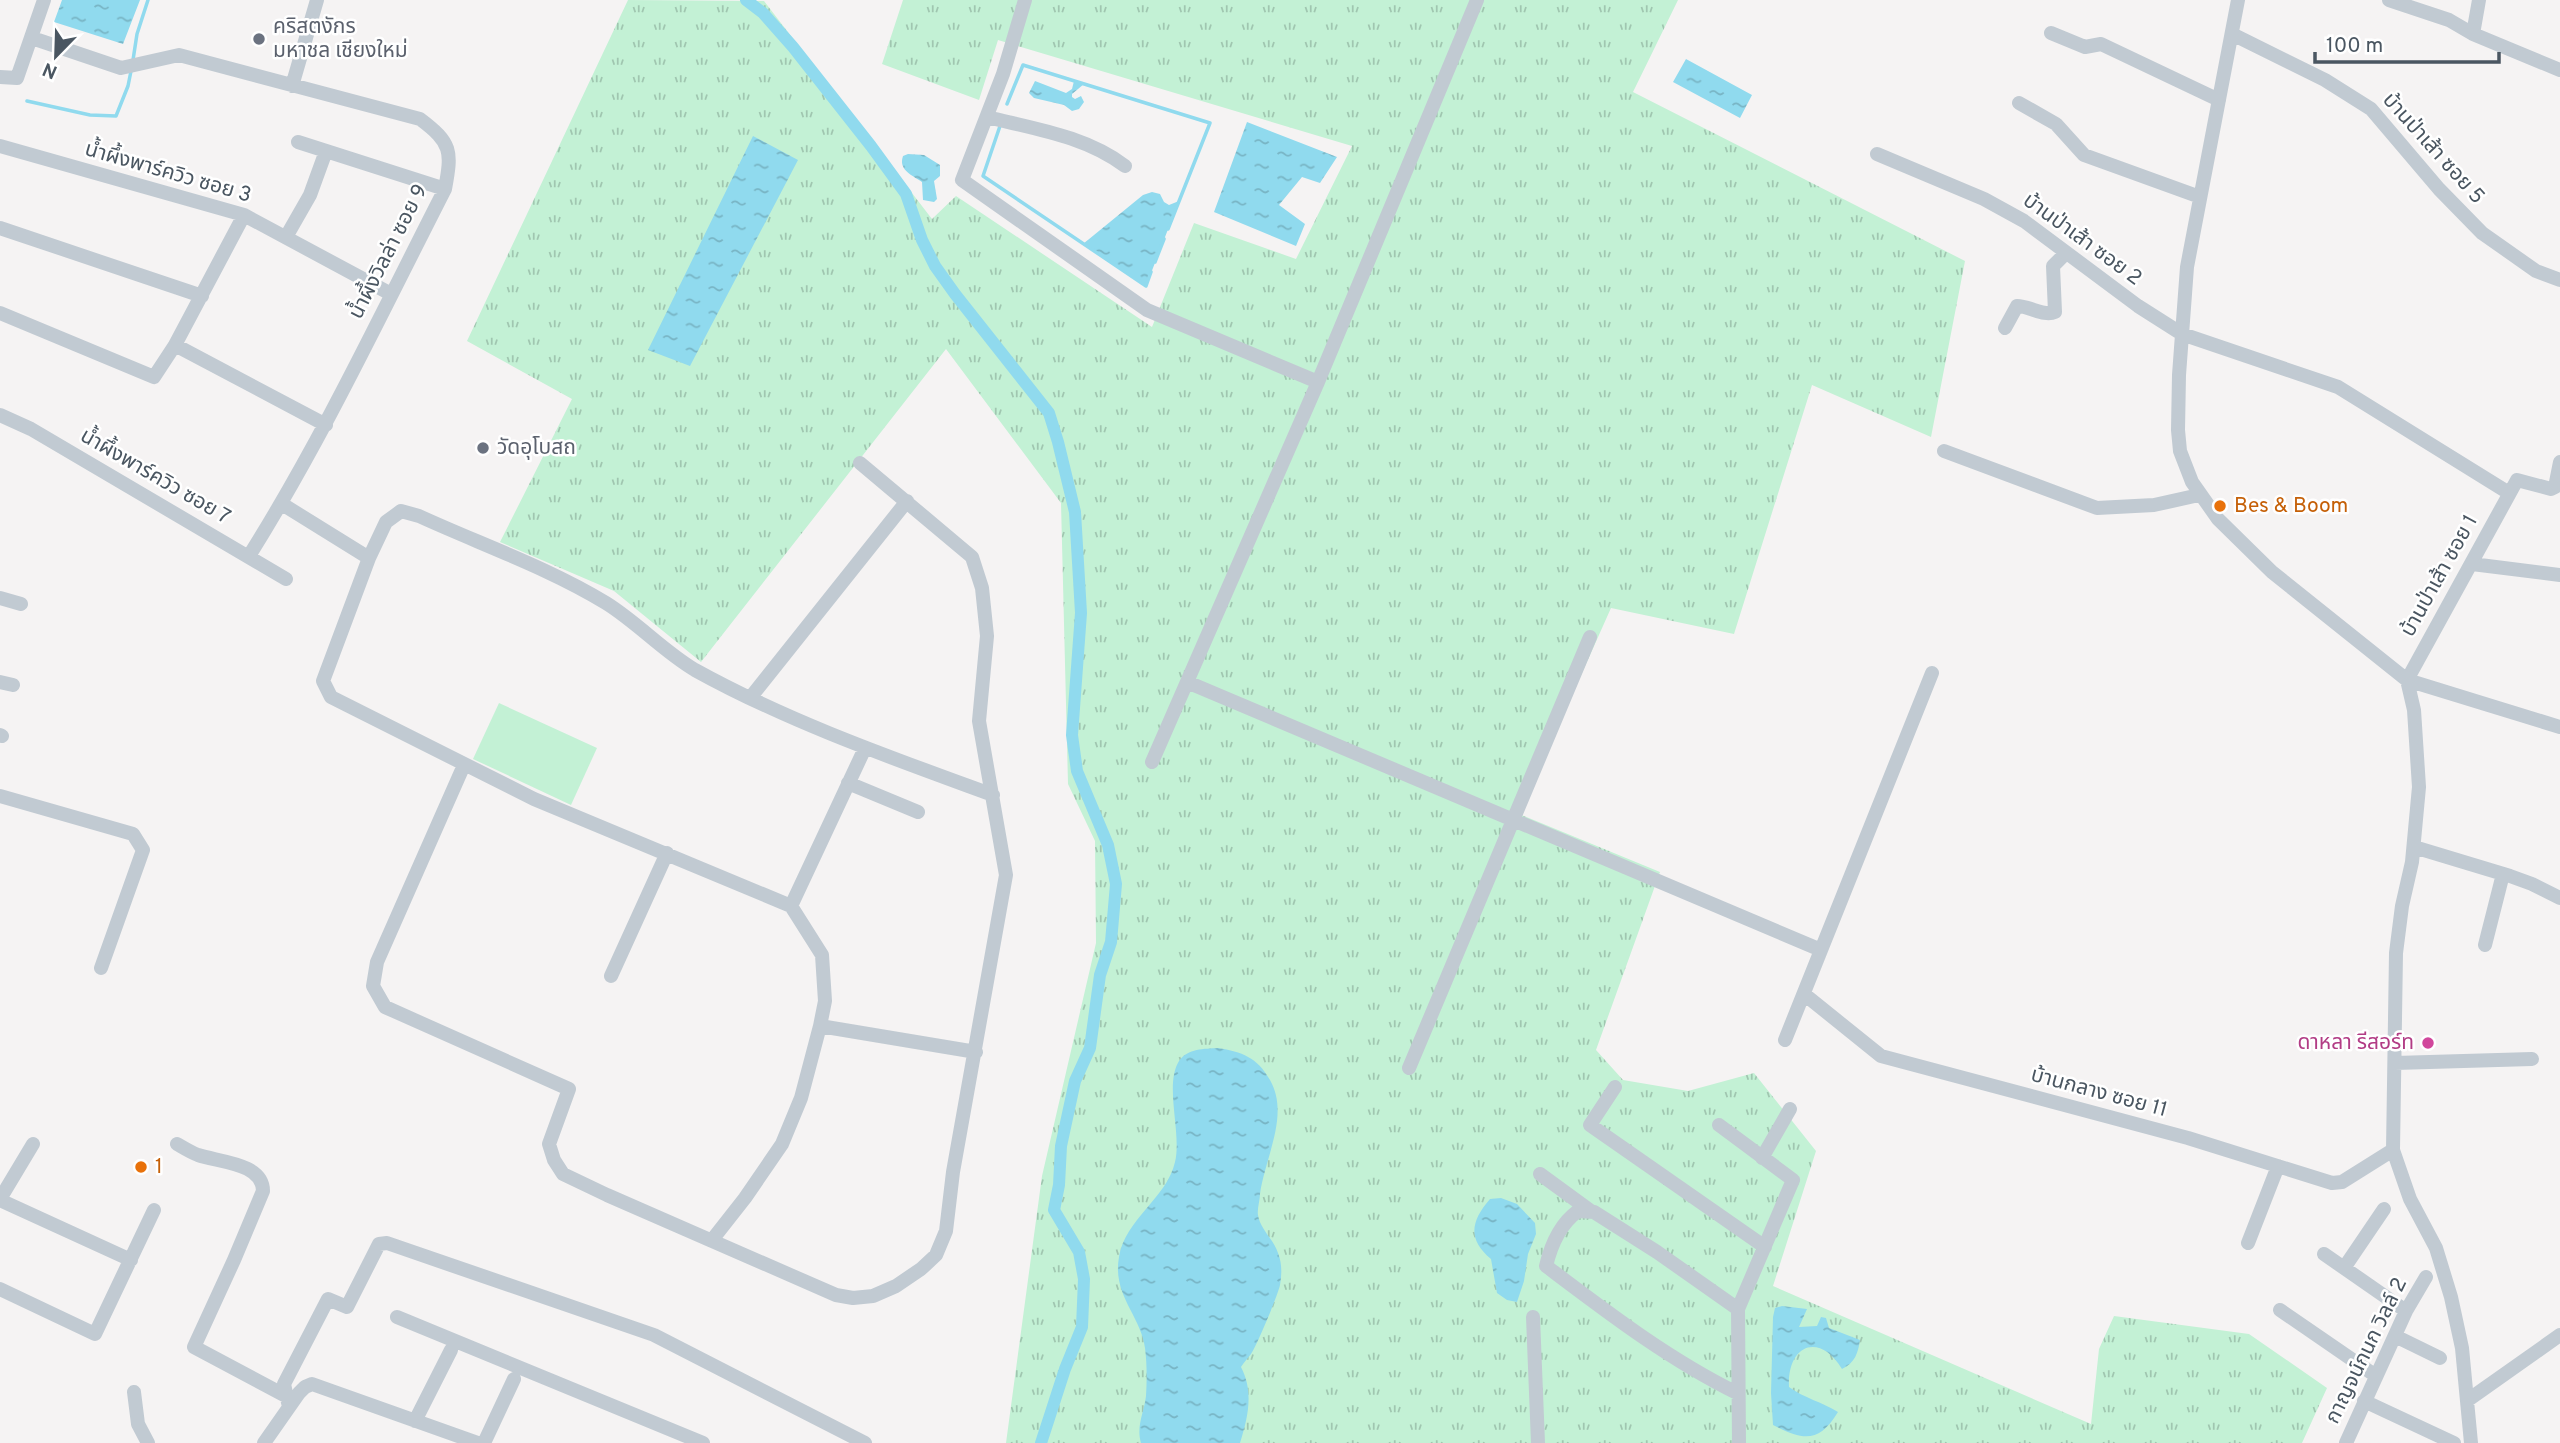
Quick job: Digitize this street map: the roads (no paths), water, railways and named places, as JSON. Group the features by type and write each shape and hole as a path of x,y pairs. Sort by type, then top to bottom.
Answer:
{"street":[{"path":"0,77 17,78 44,0"},
{"path":"292,86 317,0"},
{"path":"1025,0 1003,75 962,180 1147,310 1318,382"},
{"path":"1152,762 1318,382 1477,0"},
{"path":"2238,0 2187,267 2179,375 2180,451 2199,495 2218,519 2272,572 2407,680 2560,727"},
{"path":"2389,0 2448,20 2473,34 2560,70"},
{"path":"2473,34 2479,0"},
{"path":"2051,33 2085,47 2101,44 2220,100"},
{"name":"บ้านป่าเส้า ซอย 5","path":"2232,34 2325,80 2371,109 2439,189 2482,233 2536,271 2560,280"},
{"name":"น้ำผึ้งวิลล่า ซอย 9","path":"32,38 121,68 179,55 421,119 442,136 450,160 445,189 326,425 249,556"},
{"path":"2019,103 2056,124 2084,155 2200,197"},
{"path":"987,117 1081,141 1107,153 1125,166"},
{"path":"298,142 445,189"},
{"name":"น้ำผึ้งพาร์ควิว ซอย 3","path":"0,146 244,215 391,294"},
{"path":"286,237 310,195 327,151"},
{"name":"บ้านป่าเส้า ซอย 2","path":"1877,154 1984,199 2024,221 2138,306 2182,334 2338,387 2509,493"},
{"path":"0,313 154,377 175,345 244,215"},
{"path":"0,228 202,296"},
{"path":"2005,328 2017,306 2026,306 2048,314 2055,312 2057,308 2053,267 2066,253"},
{"path":"175,345 326,425"},
{"name":"น้ำผึ้งพาร์ควิว ซอย 7","path":"0,415 31,429 286,579"},
{"path":"1944,451 2097,508 2154,505 2199,495"},
{"path":"2509,493 2518,480 2551,489 2555,487 2560,462"},
{"path":"464,765 377,962 373,986 385,1007 569,1089 549,1144 554,1160 563,1174 836,1295 853,1298 873,1296 896,1286 921,1269 936,1255 946,1231 1006,875 979,722 987,636 979,578 972,557 860,464"},
{"name":"บ้านป่าเส้า ซอย 1","path":"2407,680 2509,493"},
{"path":"750,698 907,501"},
{"path":"282,504 369,558"},
{"path":"712,1240 746,1198 782,1144 801,1098 825,1001 822,956 791,906 534,799 331,697 323,681 369,558 386,522 401,511 419,516 570,583 656,639 669,653 750,698 865,748 993,795"},
{"path":"2472,564 2560,575"},
{"path":"0,598 21,604"},
{"path":"1409,1068 1590,637"},
{"path":"1785,1040 1932,673"},
{"path":"2407,680 2414,710 2419,787 2414,847 2396,953 2393,1150 2410,1199 2436,1248 2451,1297 2462,1348 2471,1443"},
{"path":"1186,682 1821,950"},
{"path":"791,906 865,748"},
{"path":"848,783 918,812"},
{"path":"0,796 133,834 143,849 101,968"},
{"path":"2414,847 2532,884 2560,898"},
{"path":"611,976 667,853"},
{"path":"2485,945 2503,874"},
{"name":"บ้านกลาง ซอย 11","path":"1804,994 1881,1056 2188,1138 2332,1183 2342,1182 2393,1150"},
{"path":"820,1026 976,1052"},
{"path":"2395,1063 2532,1059"},
{"path":"1615,1087 1590,1125 1765,1247"},
{"path":"1762,1158 1790,1109"},
{"path":"1719,1125 1793,1180 1738,1308 1739,1443"},
{"path":"33,1144 0,1200 131,1261"},
{"path":"177,1144 194,1154 246,1168 257,1174 263,1182 263,1191 194,1347 288,1402"},
{"path":"2248,1243 2278,1166"},
{"path":"1540,1174 1738,1308"},
{"path":"2344,1268 2384,1209"},
{"path":"0,1289 95,1334 154,1210"},
{"path":"1594,1212 1578,1211 1566,1220 1557,1235 1546,1266 1696,1373 1737,1392"},
{"path":"288,1402 284,1384 328,1299 347,1307 379,1244 387,1242 654,1335 819,1417 865,1443"},
{"path":"2324,1254 2406,1311"},
{"name":"กาญจน์กนก วิลล์ 2","path":"2346,1443 2406,1311 2426,1277"},
{"path":"2280,1310 2376,1376"},
{"path":"397,1317 693,1441"},
{"path":"1533,1317 1538,1443"},
{"path":"2468,1400 2560,1335"},
{"path":"2395,1336 2440,1358"},
{"path":"415,1421 451,1350"},
{"path":"288,1375 307,1385 317,1384 478,1443"},
{"path":"484,1443 514,1379"},
{"path":"264,1443 288,1402 307,1385"},
{"path":"134,1392 138,1424 148,1443"},
{"path":"2364,1401 2454,1443"}],"water":[{"path":"62,0 140,0 123,44 54,22"},
{"path":"1686,59 1752,95 1740,118 1673,82"},
{"path":"1035,81 1066,93 1072,89 1074,81 1084,84 1072,97 1075,99 1081,96 1084,102 1079,109 1072,111 1064,105 1034,98 1029,93"},
{"path":"1247,122 1337,157 1320,183 1302,177 1279,205 1305,224 1296,246 1214,212"},
{"path":"753,136 798,160 690,366 648,350"},
{"path":"924,155 940,165 940,176 934,181 937,199 934,202 923,200 922,182 904,169 903,156"},
{"path":"1152,192 1160,194 1169,205 1179,201 1146,286 1083,244 1143,195"},
{"path":"1218,1048 1234,1051 1254,1061 1265,1072 1276,1093 1277,1122 1258,1213 1261,1225 1279,1257 1280,1285 1258,1341 1241,1367 1249,1395 1240,1443 1141,1443 1140,1425 1146,1390 1145,1348 1123,1294 1118,1271 1119,1257 1129,1231 1164,1187 1175,1162 1177,1150 1173,1083 1179,1061 1192,1051"},
{"path":"1501,1198 1517,1204 1535,1223 1536,1234 1528,1254 1524,1281 1517,1302 1507,1300 1497,1293 1491,1259 1483,1252 1475,1237 1476,1222 1484,1207 1490,1199"},
{"path":"1782,1306 1807,1309 1799,1327 1817,1326 1821,1317 1826,1318 1829,1328 1860,1340 1855,1357 1842,1369 1833,1357 1815,1347 1806,1348 1793,1361 1789,1387 1838,1412 1824,1429 1810,1436 1794,1434 1773,1425 1773,1317 1775,1308"}],"waterway":[{"path":"133,60 137,34 148,0"},
{"path":"746,0 763,13 793,47 871,146 906,194 922,240 935,266 1049,413 1075,512 1081,613 1072,735 1077,771 1108,845 1116,884 1111,942 1100,975 1090,1048 1075,1081 1061,1146 1059,1185 1054,1210 1079,1252 1084,1279 1082,1327 1041,1443"},
{"path":"1007,104 1023,65 1210,123 1168,229"},
{"path":"27,101 90,115 116,116 131,71"},
{"path":"1000,126 983,176 1146,286 1151,272"},
{"path":"1155,262 1164,239"}],"place":[{"name":"คริสตงักร มหาชล เชียงใหม่","path":"259,39"},
{"name":"วัดอุโบสถ","path":"483,448"},
{"name":"Bes & Boom","path":"2220,506"},
{"name":"ดาหลา รีสอร์ท","path":"2428,1043"},
{"name":"1","path":"141,1167"}]}
